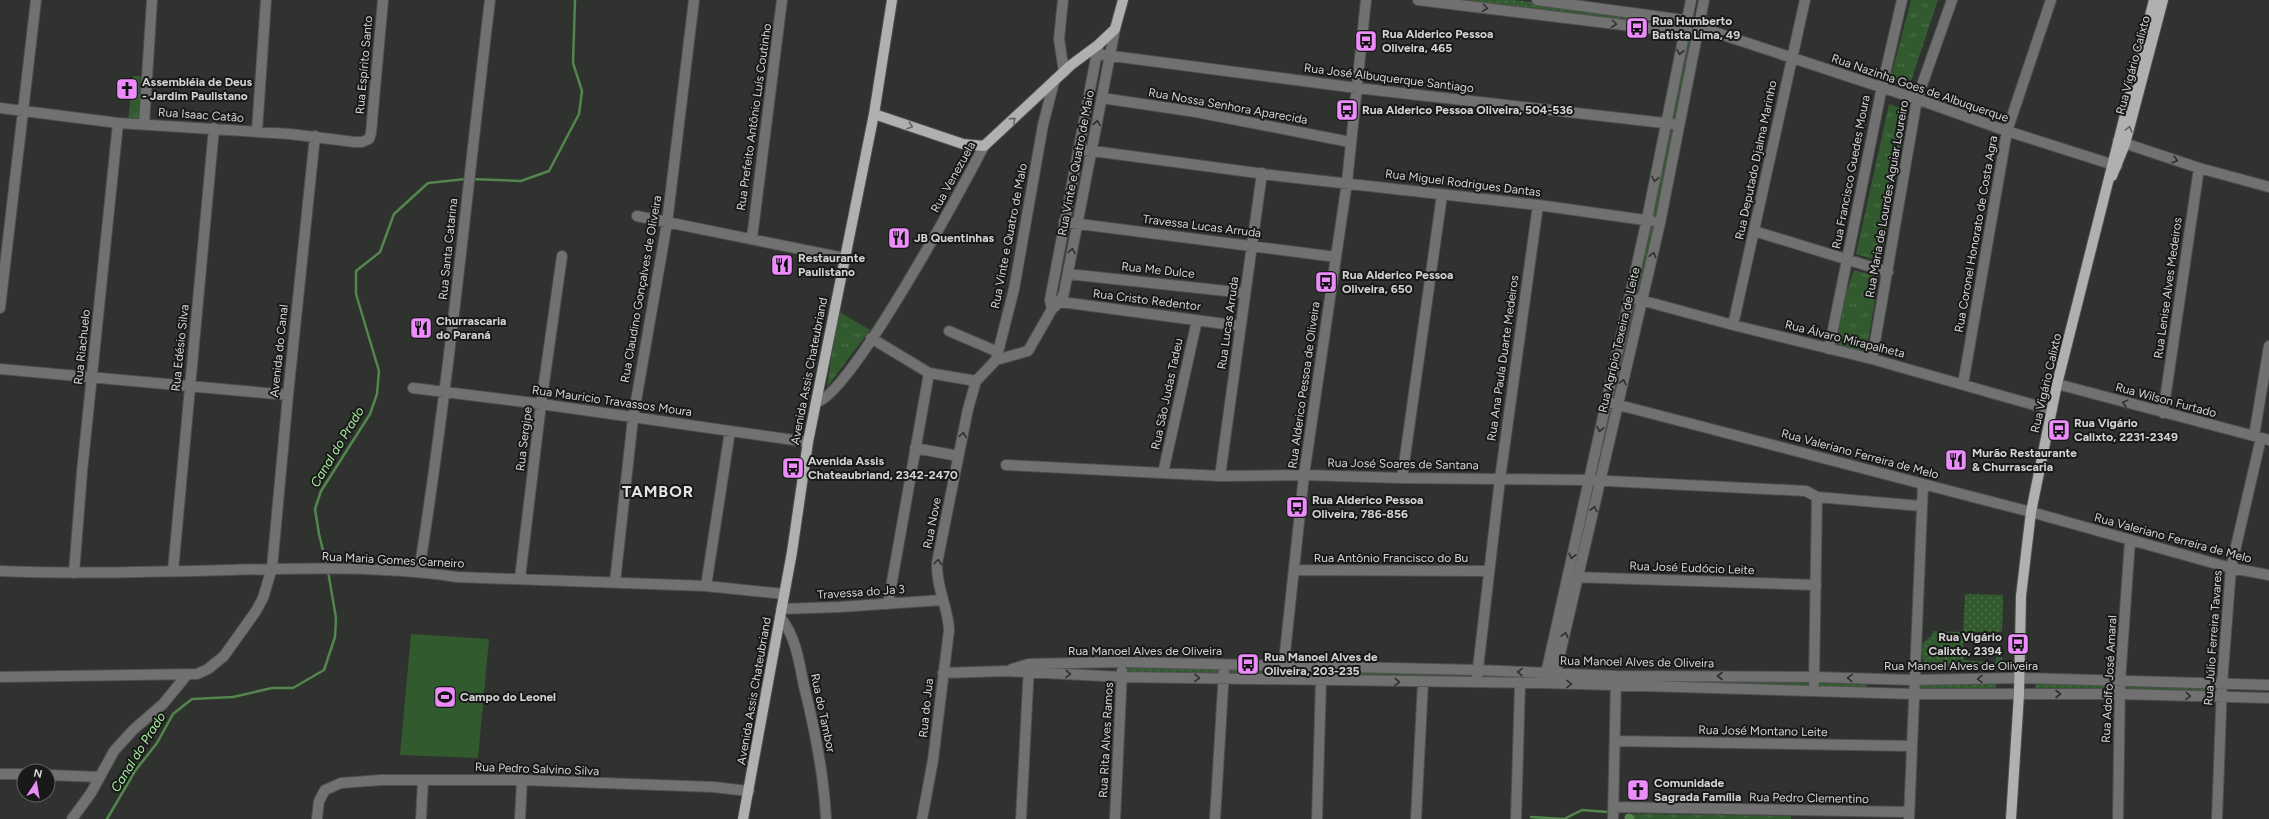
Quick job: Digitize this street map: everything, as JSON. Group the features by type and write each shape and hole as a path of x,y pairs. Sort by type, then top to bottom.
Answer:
{"main road":[{"name":"Avenida Assis Chateubriand","path":"743,819 781,613 802,490 808,442 874,114 892,0"},
{"path":"1098,49 1115,29 1123,0"},
{"name":"Rua Vigário Calixto","path":"2121,142 2154,0"},
{"name":"Rua Vigário Calixto","path":"2019,697 2021,596 2031,512 2057,384 2109,181 2163,0"},
{"name":"Rua Venezuela","path":"984,146 1064,72 1098,49"},
{"path":"874,114 963,144 984,146"},
{"path":"2011,819 2019,697"}],"street":[{"path":"0,308 21,110 36,0"},
{"path":"144,124 152,0"},
{"path":"257,131 266,0"},
{"name":"Rua Espírito Santo","path":"371,133 383,0"},
{"name":"Rua Santa Catarina","path":"419,572 444,393 490,0"},
{"name":"Rua Claudino Gonçalves de Oliveira","path":"615,582 633,418 667,223 694,0"},
{"name":"Rua Prefeito Antônio Luís Coutinho","path":"752,238 782,0"},
{"path":"1063,0 1059,39 1064,72"},
{"name":"Rua Alderico Pessoa de Oliveira","path":"1282,678 1304,474 1347,182 1366,0"},
{"name":"Rua Nazinha Goes de Albuquerque","path":"1418,0 1467,3 1696,34 1714,32"},
{"name":"Rua Nazinha Goes de Albuquerque","path":"1537,0 1687,19 1699,22 1714,32 1916,98 2007,132 2114,165"},
{"name":"Rua Agrípio Texeira de Leite","path":"1573,577 1589,480 1647,219 1691,0"},
{"name":"Rua Agrípio Texeira de Leite","path":"1549,684 1550,673 1573,577 1601,481 1617,405 1660,222 1678,124 1704,0"},
{"name":"Rua Deputado Djalma Marinho","path":"1733,325 1805,0"},
{"name":"Rua Francisco Guedes Moura","path":"1829,349 1882,87 1902,0"},
{"name":"Rua Maria de Lourdes Aguiar Loureiro","path":"1872,358 1888,272 1916,98 1952,0"},
{"name":"Rua Coronel Honorato de Costa Agra","path":"1963,384 2007,132 2051,0"},
{"name":"Rua Vinte e Quatro de Maio","path":"1054,304 1068,274 1115,29"},
{"name":"Rua Vinte e Quatro de Maio","path":"1054,304 1064,222 1098,49"},
{"name":"Rua José Albuquerque Santiago","path":"1098,49 1110,54 1357,88 1678,124"},
{"name":"Rua Vinte e Quatro de Malo","path":"997,356 1014,289 1043,125 1054,82"},
{"name":"Rua Nossa Senhora Aparecida","path":"1102,98 1196,112 1350,142"},
{"name":"Rua Isaac Catão","path":"0,108 118,123 257,131 362,142 368,141 371,133"},
{"name":"Rua Riachuelo","path":"74,573 82,472 118,123"},
{"name":"Rua Edésio Silva","path":"173,571 214,128"},
{"name":"Avenida do Canal","path":"186,676 208,668 224,656 260,605 272,568 288,395 315,136"},
{"path":"2121,142 2199,168 2269,187"},
{"name":"Rua Venezuela","path":"817,402 830,394 871,338 930,246 984,146"},
{"name":"Rua Miguel Rodrigues Dantas","path":"1078,149 1442,195 1538,205 1660,222"},
{"name":"Rua Lenise Alves Medeiros","path":"2163,413 2199,168"},
{"name":"Rua Lucas Arruda","path":"1220,476 1262,173"},
{"path":"1402,478 1442,195"},
{"name":"Rua Ana Paula Duarte Medeiros","path":"1476,682 1500,479 1538,205"},
{"path":"637,216 667,223 752,238 844,258"},
{"name":"Travessa Lucas Arruda","path":"1064,222 1336,256"},
{"path":"1754,231 1888,272"},
{"name":"Rua Sergipe","path":"520,578 541,404 562,256"},
{"name":"Rua Me Dulce","path":"1068,274 1245,293"},
{"name":"Rua Álvaro Mirapalheta","path":"1630,298 1829,349 1872,358 2052,410"},
{"path":"949,331 997,356 1028,351 1054,304"},
{"name":"Rua Cristo Redentor","path":"1054,304 1240,326"},
{"name":"Rua São Judas Tadeu","path":"1163,473 1197,320"},
{"path":"871,338 929,373 976,381 997,356"},
{"name":"Rua Júlio Ferreira Tavares","path":"2217,819 2221,698 2231,568 2262,438 2269,346"},
{"path":"0,369 92,377 189,388 288,395"},
{"path":"888,604 929,373"},
{"name":"Rua Nove","path":"942,600 938,587 937,562 958,456 976,381"},
{"name":"Rua Wilson Furtado","path":"2057,384 2262,438"},
{"name":"Rua Mauricio Travassos Moura","path":"413,388 541,404 808,442"},
{"name":"Rua Valeriano Ferreira de Melo","path":"1606,402 2031,512 2231,568 2269,575"},
{"path":"706,586 730,431"},
{"path":"915,448 958,456"},
{"name":"Rua José Soares de Santana","path":"1006,465 1220,476 1304,474 1402,478 1589,480 1800,489 1810,492 1817,497"},
{"path":"1909,816 1913,680 1923,484"},
{"path":"1814,690 1817,497 1922,506"},
{"name":"Rua Adolfo José Amaral","path":"2118,819 2120,682 2130,540"},
{"name":"Rua Maria Gomes Carneiro","path":"0,571 74,573 316,568 419,572 457,577 520,578 706,586 784,594"},
{"name":"Rua Antônio Francisco do Bu","path":"1294,570 1489,571"},
{"name":"Rua José Eudócio Leite","path":"1573,577 1816,585"},
{"name":"Travessa do Ja 3","path":"781,613 942,600"},
{"name":"Rua do Jua","path":"922,819 933,760 949,630 947,613 942,600"},
{"name":"Rua do Tambor","path":"781,613 796,647 807,696 820,761 826,819"},
{"name":"Rua Manoel Alves de Oliveira","path":"943,673 1122,662 1283,665 1550,673 1616,681 1913,694 2019,697 2120,694 2221,698 2269,698"},
{"name":"Rua Rita Alves Ramos","path":"1115,819 1122,662"},
{"path":"1215,819 1224,664"},
{"path":"1021,819 1029,668"},
{"name":"Rua Manoel Alves de Oliveira","path":"1029,668 1122,677 1282,678 1520,684 1814,677 1913,680 2019,678 2269,685"},
{"path":"0,677 186,676"},
{"path":"72,819 92,793 99,777 121,743 163,704 186,676"},
{"path":"1868,679 1868,692"},
{"path":"1317,819 1321,680"},
{"path":"1613,819 1616,741 1616,681"},
{"path":"1416,819 1423,682"},
{"path":"1516,819 1520,684"},
{"name":"Rua José Montano Leite","path":"1616,741 1911,746"},
{"path":"0,774 16,774"},
{"path":"56,775 99,777"},
{"name":"Rua Pedro Salvino Silva","path":"317,819 319,801 325,790 341,783 381,780 522,780 713,788 749,791"},
{"path":"420,819 423,780"},
{"path":"520,819 522,780"},
{"name":"Rua Pedro Clementino","path":"1613,807 1909,816"}],"green space":[{"path":"1470,0 1515,0 1682,21 1681,30 1470,4"},
{"path":"1911,0 1938,0 1909,87 1890,80"},
{"path":"1686,35 1694,37 1677,121 1668,121"},
{"path":"133,76 145,77 141,120 128,120"},
{"path":"1889,104 1906,110 1881,261 1856,254"},
{"path":"1668,126 1675,126 1658,220 1650,218"},
{"path":"1649,222 1656,225 1641,298 1632,295"},
{"path":"1854,270 1879,277 1866,353 1833,345 1843,301"},
{"path":"1631,300 1639,303 1616,403 1609,401"},
{"path":"838,311 870,330 827,387"},
{"path":"1965,594 2003,595 2002,632 1963,632"},
{"path":"1934,631 1963,632 1964,660 1995,663 1998,652 2002,652 2002,666 1925,667 1921,650 1922,646"},
{"name":"Campo do Leonel","path":"411,634 489,639 478,758 400,755"},
{"path":"1124,665 1220,666 1220,676 1123,674"},
{"path":"1226,666 1281,667 1280,677 1226,676"},
{"path":"1285,667 1474,672 1474,681 1285,676"},
{"path":"1618,678 1811,679 1812,688 1617,684"},
{"path":"1816,679 1866,680 1867,690 1815,688"},
{"path":"2036,681 2119,685 2119,693 2035,689"},
{"path":"1996,682 1996,693 1914,694 1915,683"},
{"path":"2123,685 2218,688 2219,695 2122,692"},
{"path":"1627,814 1791,816 1791,819 1627,819"}],"waterway":[{"name":"Canal do Prado","path":"471,179 521,181 549,171 579,114 582,91 573,63 575,0"},
{"name":"Canal do Prado","path":"327,567 315,509 321,491 370,414 377,394 379,371 356,294 356,271 380,252 394,214 428,183 466,179"},
{"name":"Canal do Prado","path":"107,819 135,771 157,743 173,714 192,699 233,697 272,688 293,688 324,670 335,637 336,618 328,571"},
{"path":"1531,817 1564,819 1582,810 1608,812"}],"place":[{"name":"Rua Humberto Batista Lima, 49","path":"1637,28"},
{"name":"Rua Alderico Pessoa Oliveira, 465","path":"1366,41"},
{"name":"Assembléia de Deus - Jardim Paulistano","path":"127,89"},
{"name":"Rua Alderico Pessoa Oliveira, 504-536","path":"1347,110"},
{"name":"JB Quentinhas","path":"899,238"},
{"name":"Restaurante Paulistano","path":"782,265"},
{"name":"Rua Alderico Pessoa Oliveira, 650","path":"1326,282"},
{"name":"Churrascaria do Paraná","path":"421,328"},
{"name":"Rua Vigário Calixto, 2231-2349","path":"2059,430"},
{"name":"Murão Restaurante & Churrascaria","path":"1956,460"},
{"name":"Avenida Assis Chateaubriand, 2342-2470","path":"793,468"},
{"name":"Rua Alderico Pessoa Oliveira, 786-856","path":"1297,507"},
{"name":"Rua Vigário Calixto, 2394","path":"2018,644"},
{"name":"Rua Manoel Alves de Oliveira, 203-235","path":"1248,664"},
{"name":"Campo do Leonel","path":"445,697"},
{"name":"Comunidade Sagrada Família","path":"1638,790"}],"district":[{"name":"TAMBOR","path":"658,491"}]}
